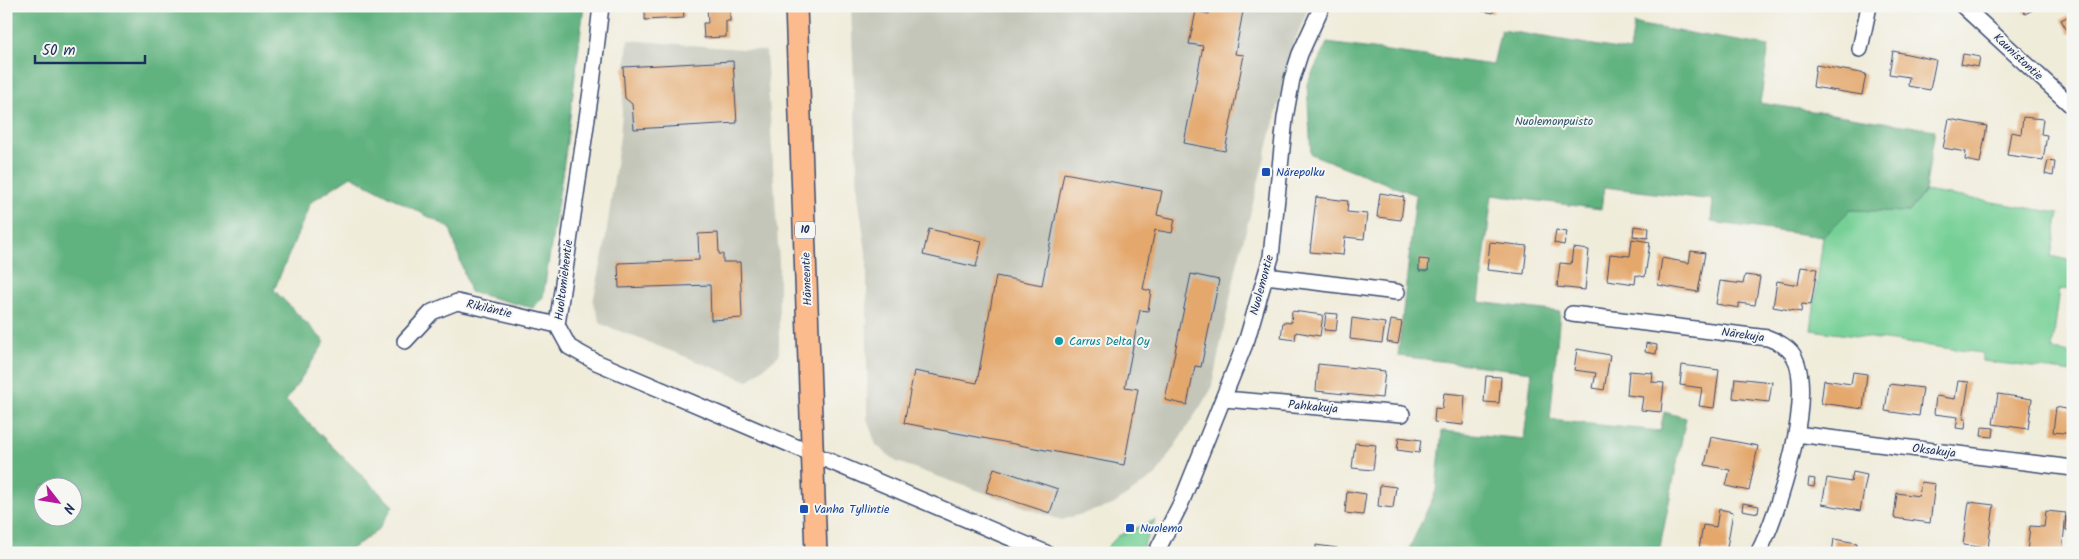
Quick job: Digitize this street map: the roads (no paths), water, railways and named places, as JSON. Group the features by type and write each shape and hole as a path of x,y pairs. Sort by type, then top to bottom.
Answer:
{"highway":[{"name":"Hämeentie","path":"796,6 814,453 816,553"}],"street":[{"name":"Huoltomiehentie","path":"601,6 592,84 557,324 569,347 596,362 790,445 814,453"},
{"name":"Nuolemontie","path":"1156,553 1181,503 1247,339 1271,257 1285,118 1292,79 1300,54 1322,6"},
{"path":"1860,49 1868,6"},
{"name":"Kaunistontie","path":"1963,6 2073,107"},
{"path":"1266,276 1396,292"},
{"name":"Rikiläntie","path":"406,341 432,312 458,302 557,324"},
{"name":"Närekuja","path":"1572,314 1768,338 1778,342 1791,352 1798,367 1801,384 1796,434 1774,519 1758,553"},
{"name":"Pahkakuja","path":"1224,399 1402,414"},
{"name":"Oksakuja","path":"1796,434 2073,468"},
{"path":"814,453 1046,553"}],"place":[{"name":"Närepolku","path":"1266,172"},
{"name":"Carrus Delta Oy","path":"1059,341"},
{"name":"Vanha Tyllintie","path":"804,509"},
{"name":"Nuolemo","path":"1130,528"}],"park label":[{"name":"Nuolemonpuisto","path":"1554,121"}]}
